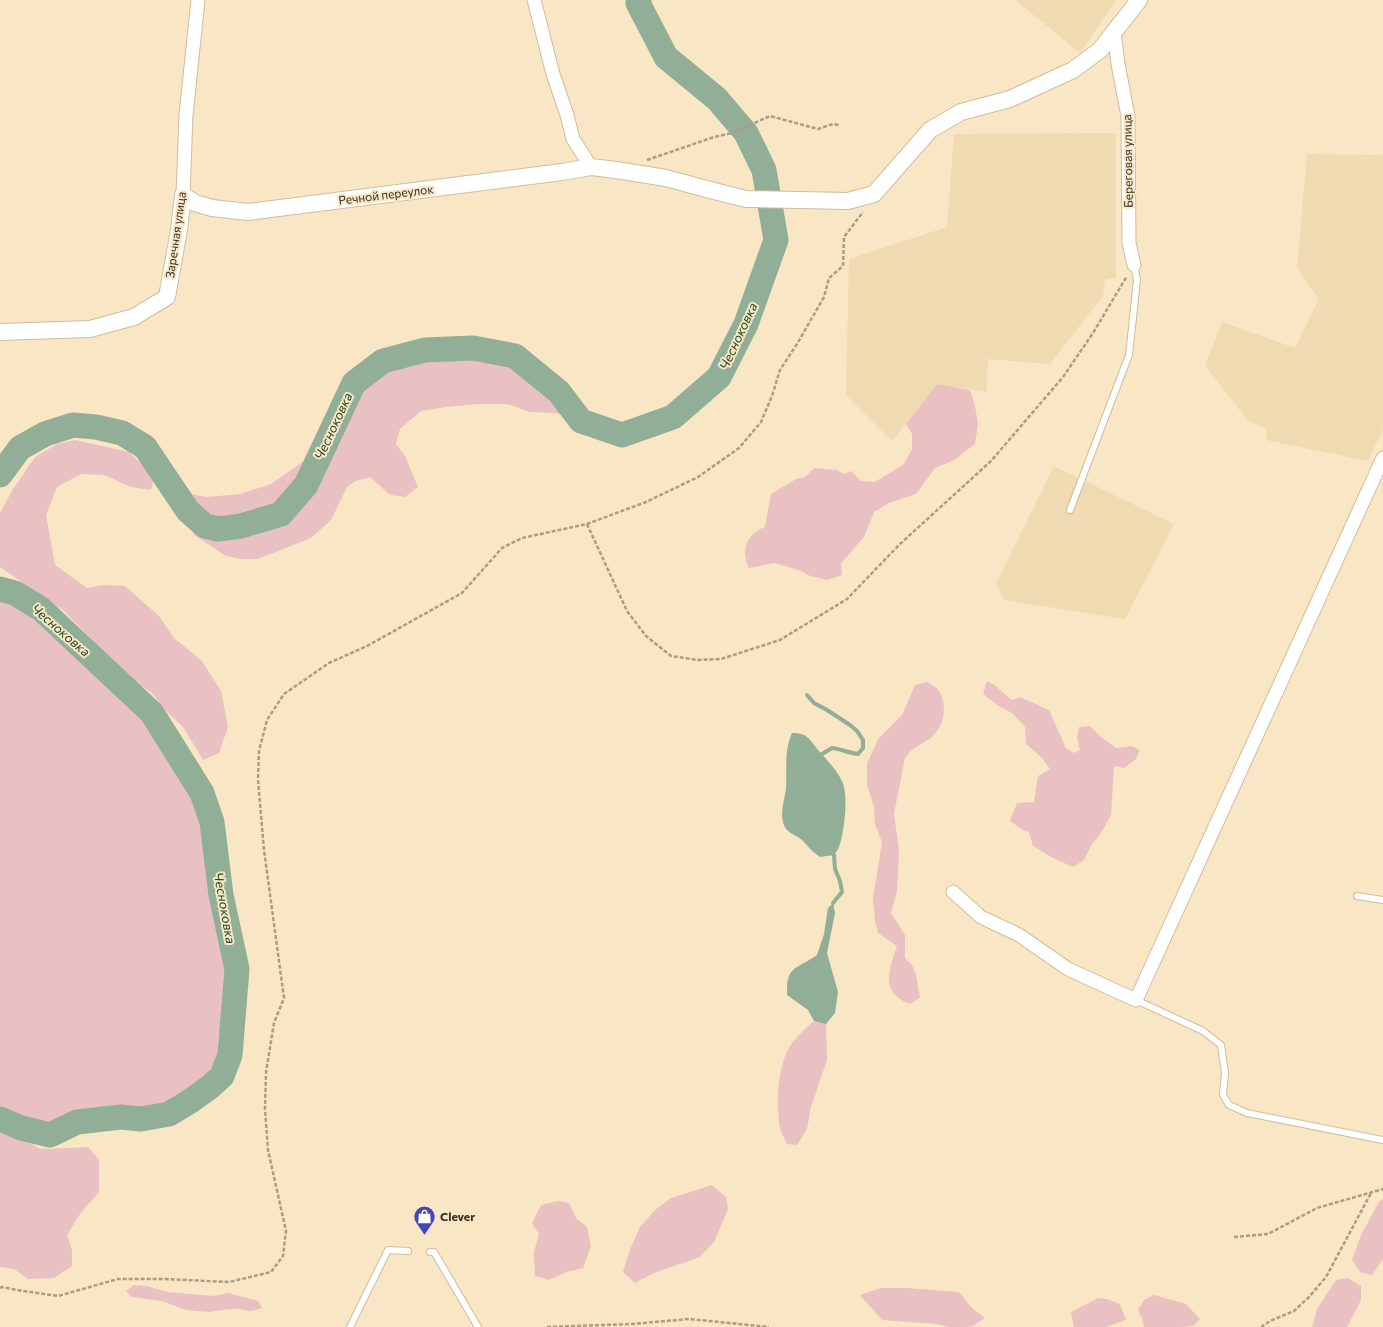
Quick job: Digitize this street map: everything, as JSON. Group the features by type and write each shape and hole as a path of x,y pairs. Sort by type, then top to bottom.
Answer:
{"street":[{"name":"Заречная улица","path":"0,332 90,329 134,317 167,297 179,230 183,195 186,115 198,0"},
{"path":"534,0 553,74 567,115 573,139 591,167"},
{"path":"874,194 930,130 960,112 1010,99 1073,70 1100,50 1139,0"},
{"name":"Береговая улица","path":"1114,33 1118,64 1128,116 1129,244 1134,265"},
{"name":"Речной переулок","path":"183,195 195,203 212,208 248,212 421,191 591,167 666,178 746,199 848,201 874,194"},
{"path":"953,892 981,917 1019,935 1068,969 1136,1000 1383,458"}],"lane":[{"path":"1070,510 1129,354 1137,280 1134,265"},
{"path":"1357,896 1383,900"},
{"path":"1136,1000 1203,1031 1221,1044 1224,1073 1223,1095 1229,1105 1247,1112 1383,1140"},
{"path":"350,1327 388,1250 408,1251"},
{"path":"430,1252 434,1252 478,1327"}],"path":[{"path":"645,160 714,137 732,133 770,116 818,129 832,124 839,125"},
{"path":"0,1288 2,1287 58,1296 118,1280 164,1279 229,1282 271,1272 283,1256 286,1231 268,1150 265,1109 266,1072 274,1024 284,998 264,850 258,780 259,751 267,720 284,694 330,663 367,646 462,594 502,548 522,538 587,524 646,502 698,477 739,448 761,422 772,396 780,370 824,298 829,278 843,266 844,237 874,194"},
{"path":"587,524 627,611 646,636 671,656 698,660 721,659 780,640 847,600 900,544 991,461 1063,377 1093,333 1134,265"},
{"path":"1234,1237 1268,1234 1317,1208 1383,1189"},
{"path":"1261,1327 1294,1311 1309,1297 1326,1277 1371,1193"},
{"path":"547,1327 631,1324 689,1319 769,1327"}],"shaded area":[{"path":"1015,0 1116,0 1080,53"},
{"path":"1116,133 1116,278 1105,280 1103,296 1050,364 988,359 986,392 937,384 892,441 846,395 849,259 947,227 954,134"},
{"path":"1307,154 1383,155 1383,429 1368,461 1266,440 1267,429 1248,421 1205,365 1222,322 1295,348 1319,299 1297,268"},
{"path":"473,348 515,356 559,392 581,421 556,413 530,412 507,404 478,404 421,411 400,429 396,444 405,456 418,487 405,497 390,495 370,477 356,481 347,487 331,520 311,538 258,559 240,559 226,556 194,535 175,491 207,497 240,494 271,484 325,446 354,383 383,361 425,350"},
{"path":"937,384 970,390 975,406 978,424 975,444 954,460 935,468 916,494 889,503 874,512 864,537 841,563 842,575 827,580 810,576 801,571 775,563 749,568 746,562 745,549 750,538 765,527 771,494 796,479 805,477 814,468 837,470 844,474 851,471 861,481 875,482 904,464 912,449 912,434 906,424"},
{"path":"75,440 129,452 154,476 151,490 131,487 104,475 81,474 57,487 46,515 55,565 87,588 103,585 125,586 159,616 174,638 202,661 221,691 228,727 219,753 203,760 183,727 167,712 152,693 120,671 64,611 0,567 0,513 13,489 35,457 57,444"},
{"path":"1054,466 1174,524 1125,619 1003,600 996,583"},
{"path":"0,589 15,593 41,609 152,713 202,793 212,822 221,895 237,969 230,1055 222,1076 210,1087 169,1114 141,1119 121,1117 77,1122 50,1135 21,1128 0,1119"},
{"path":"987,681 1012,700 1020,697 1049,710 1066,748 1074,753 1080,750 1077,738 1079,727 1090,726 1116,748 1132,746 1140,750 1136,759 1124,768 1114,766 1111,815 1103,830 1092,844 1084,860 1073,867 1053,858 1033,846 1029,832 1021,829 1010,821 1017,803 1034,802 1038,776 1050,769 1042,758 1026,744 1025,727 1012,713 997,705 983,694"},
{"path":"927,682 937,688 942,697 944,709 942,721 932,737 914,748 905,758 894,814 899,850 897,891 891,913 905,935 905,958 912,965 916,974 920,998 910,1004 900,999 890,987 889,974 897,946 878,933 875,921 873,899 882,842 875,824 874,807 867,785 867,763 879,738 902,715 915,685"},
{"path":"792,733 802,734 808,737 842,781 845,795 844,824 839,847 834,855 820,857 784,826 782,813 786,788 786,760 789,740"},
{"path":"833,903 835,913 827,953 838,992 835,1013 826,1024 814,1021 808,1010 787,995 787,985 788,978 794,969 817,955 824,934 828,908"},
{"path":"814,1021 826,1024 827,1060 811,1107 807,1129 797,1145 787,1144 782,1134 778,1107 779,1084 783,1062 792,1043 799,1034"},
{"path":"0,1133 18,1137 41,1149 88,1147 99,1160 99,1192 80,1214 67,1235 72,1250 72,1266 54,1278 28,1279 14,1269 0,1267"},
{"path":"712,1185 726,1197 728,1209 714,1242 700,1257 654,1273 635,1283 623,1272 631,1247 640,1227 655,1210 671,1198"},
{"path":"1383,1199 1383,1259 1372,1275 1360,1272 1352,1260 1361,1235 1379,1202"},
{"path":"558,1201 569,1203 576,1218 587,1227 591,1246 583,1268 566,1272 549,1280 535,1276 534,1252 539,1234 532,1223 541,1205"},
{"path":"1348,1278 1361,1286 1361,1300 1347,1327 1312,1327 1317,1309 1336,1280"},
{"path":"134,1285 147,1286 168,1292 213,1296 228,1293 258,1301 262,1308 251,1311 239,1309 210,1312 186,1310 162,1301 131,1297 126,1291"},
{"path":"881,1288 907,1288 959,1292 972,1308 985,1318 973,1326 965,1327 949,1327 937,1324 882,1320 860,1295"},
{"path":"1154,1295 1186,1304 1200,1319 1193,1326 1144,1327 1138,1310 1144,1300"},
{"path":"1098,1298 1107,1299 1120,1304 1126,1320 1106,1327 1074,1327 1071,1312"}],"waterway":[{"name":"Чесноковка","path":"0,475 20,448 45,434 73,425 96,427 122,433 145,447 188,511 205,526 218,529 241,526 281,514 306,485 354,383 383,361 425,350 473,348 515,356 559,392 581,421 622,435 673,417 719,377 746,324 776,240 764,170 746,133 717,99 666,57 638,3 639,0"},
{"name":"Чесноковка","path":"0,589 15,593 41,609 152,713 202,793 212,822 221,895 237,969 230,1055 222,1076 210,1087 189,1102 169,1114 141,1119 121,1117 77,1122 50,1135 21,1128 0,1119"},
{"path":"807,695 814,703 850,725 857,731 863,740 863,748 858,754 832,748 822,754"},
{"path":"833,903 842,892 840,881 835,869 834,855"}],"place":[{"name":"Clever","path":"425,1236"}]}
